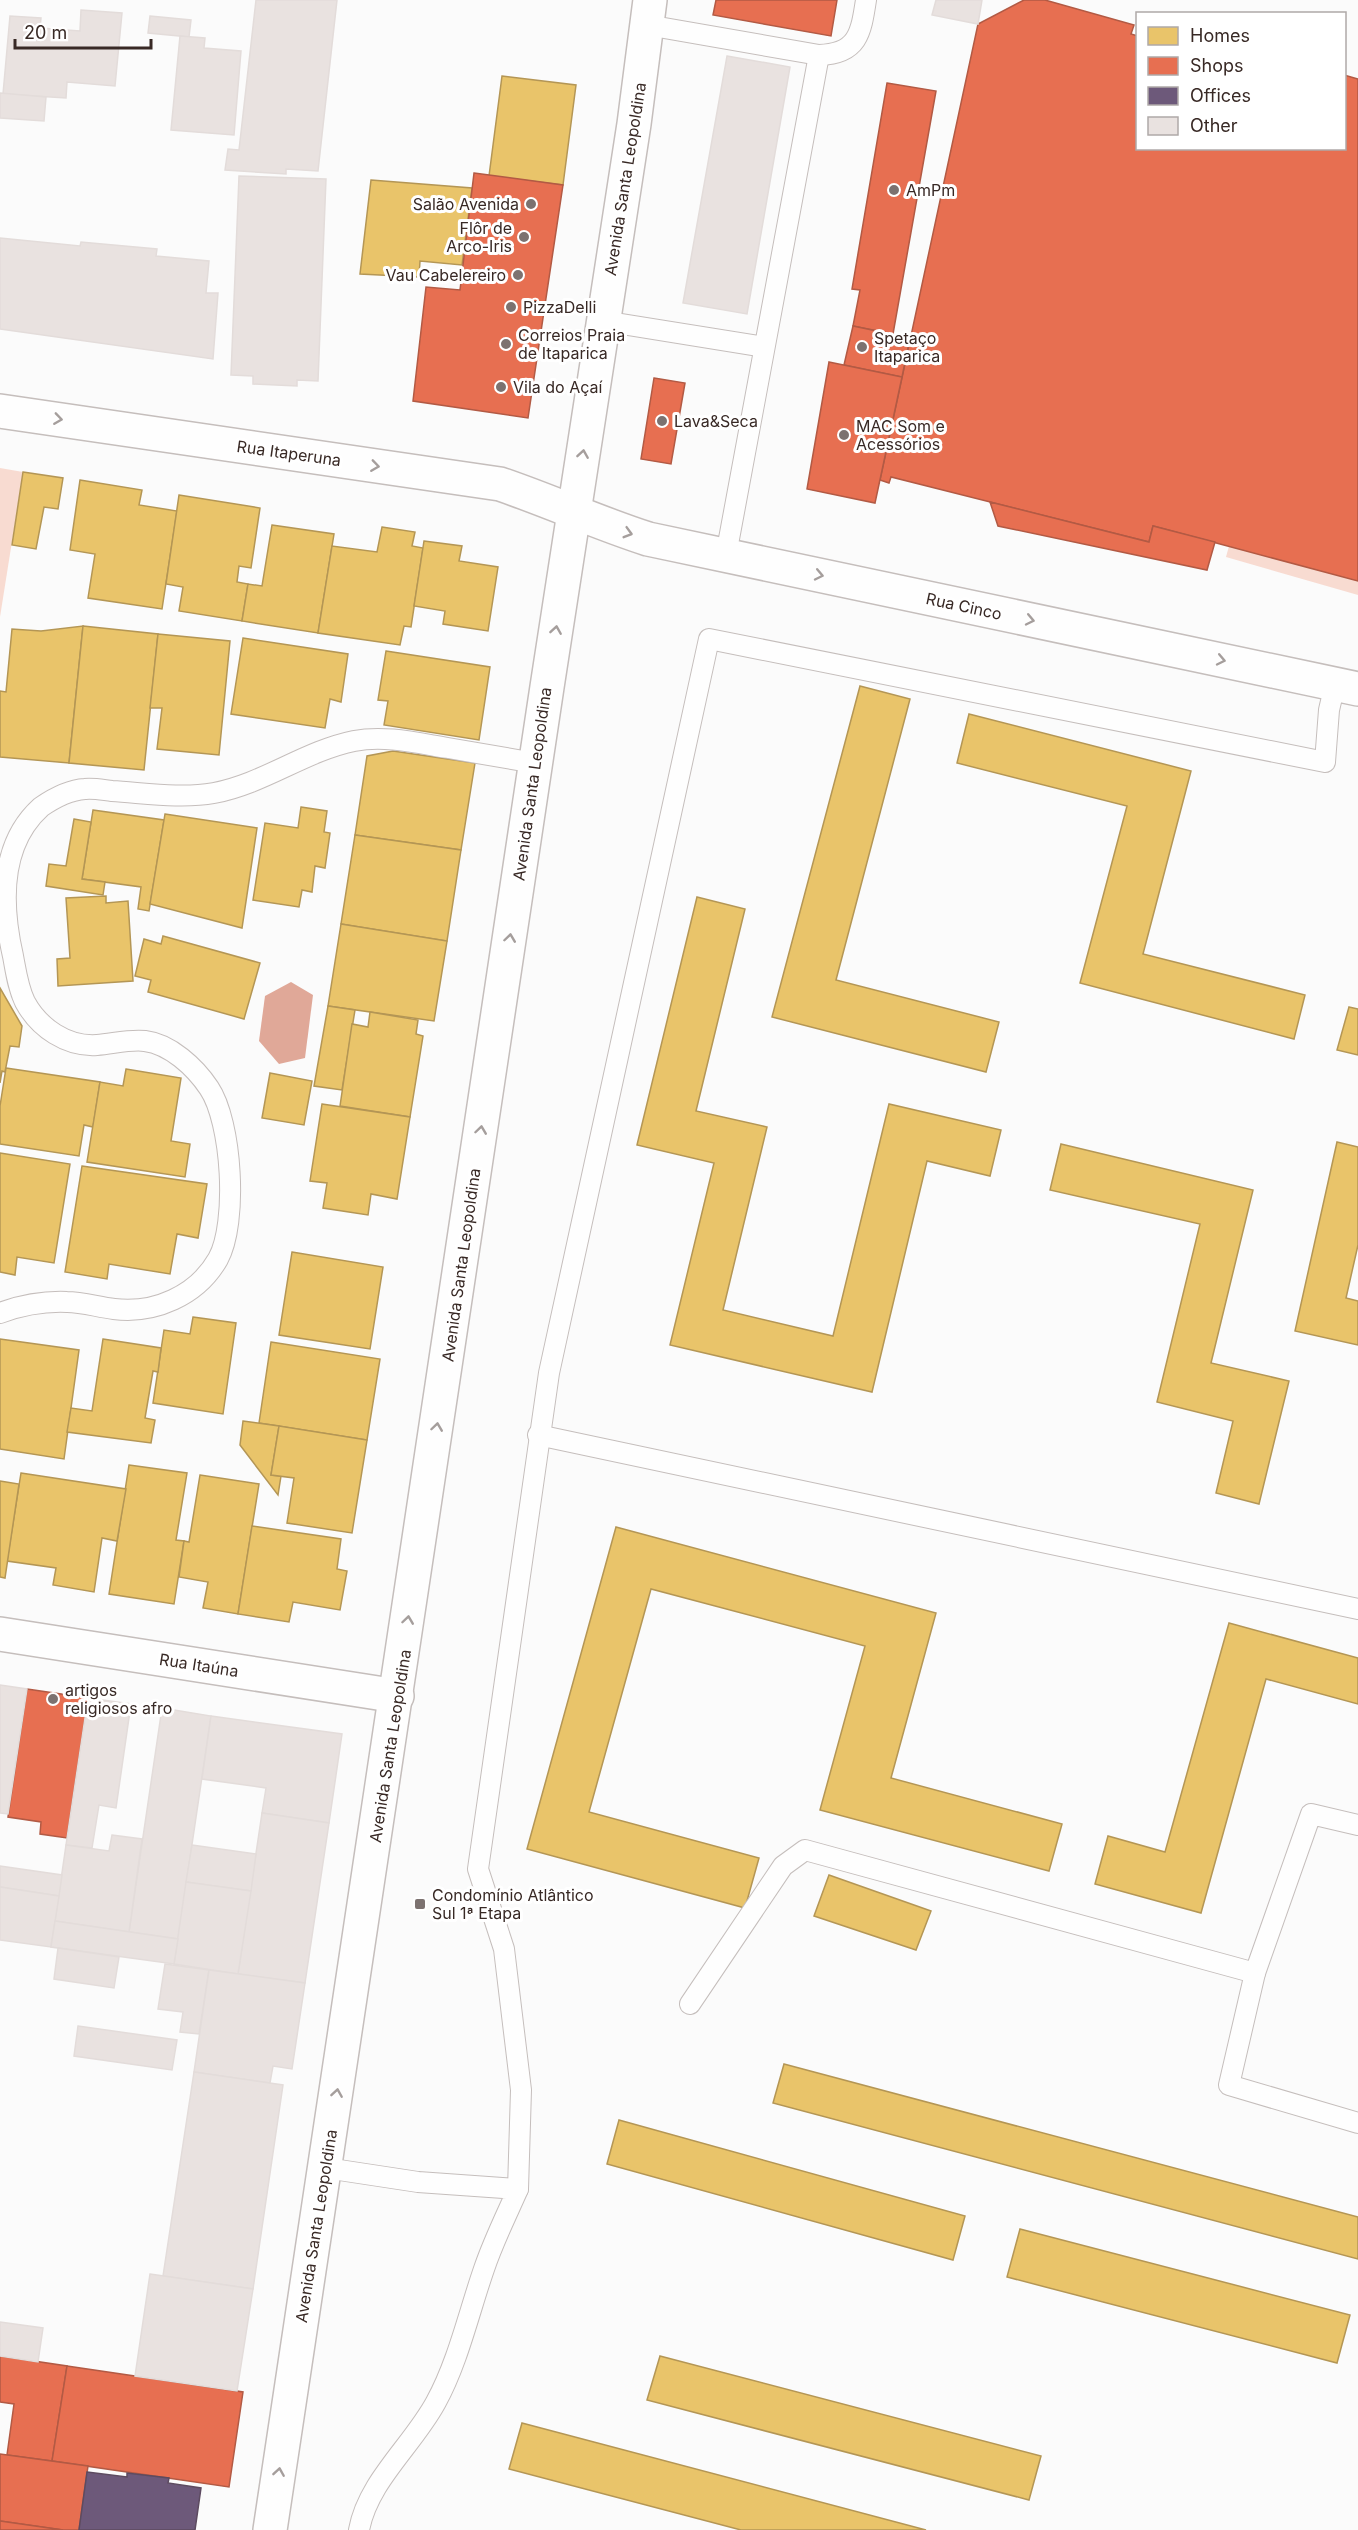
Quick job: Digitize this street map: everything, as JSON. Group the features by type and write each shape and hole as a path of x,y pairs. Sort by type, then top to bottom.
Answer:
{"street":[{"name":"Avenida Santa Leopoldina","path":"270,2530 648,13"},
{"name":"Rua Itaperuna","path":"0,411 500,484 574,512"},
{"name":"Rua Cinco","path":"574,512 611,528 648,539 1347,687"},
{"name":"Rua Itaúna","path":"0,1634 397,1696"}],"lane":[{"path":"648,13 819,55 832,55 845,50 861,31 866,0"},
{"path":"726,555 819,55"},
{"path":"603,321 764,347"},
{"path":"359,2530 362,2515 388,2470 436,2402 464,2332 484,2267 518,2189 521,2090 504,1950 478,1869 538,1435 549,1373 709,639 1324,762 1329,710 1347,687"},
{"path":"0,1313 36,1303 69,1302 139,1310 162,1305 184,1295 202,1280 217,1260 227,1237 230,1212 225,1130 220,1110 211,1091 198,1074 183,1059 165,1048 145,1041 92,1046 60,1037 46,1028 25,1001 2,911 1,890 3,868 9,848 19,829 32,814 66,793 85,789 186,795 212,793 255,781 316,753 355,741 398,740 536,763"},
{"path":"538,1435 1358,1609"},
{"path":"1358,1825 1311,1814 1256,1972 1229,2085 1358,2123"},
{"path":"690,2004 783,1866 805,1850 1256,1972"},
{"path":"326,2168 418,2182 518,2189"}],"shaded area":[{"path":"0,468 23,472 0,617"},
{"path":"1229,546 1358,581 1358,595 1226,557"},
{"path":"291,982 313,995 305,1058 279,1064 259,1041 265,996"}],"building: Homes":[{"path":"502,76 576,85 563,185 489,176"},
{"path":"371,180 472,188 462,265 420,261 419,277 360,274"},
{"path":"23,472 63,478 58,509 44,507 36,549 12,545"},
{"path":"80,480 142,490 139,505 177,511 162,609 88,598 95,554 70,550"},
{"path":"179,495 260,508 251,568 239,566 237,582 248,584 242,621 179,611 183,587 166,584"},
{"path":"272,525 334,534 318,633 242,621 248,584 262,586"},
{"path":"382,527 415,532 412,546 423,548 411,627 404,626 400,645 318,633 332,546 377,552"},
{"path":"424,541 462,546 459,561 498,567 488,631 443,624 445,611 414,606"},
{"path":"83,626 69,763 0,757 0,691 6,692 12,629 41,631"},
{"path":"83,626 158,634 144,770 69,763"},
{"path":"158,634 230,641 219,755 157,749 162,708 150,708"},
{"path":"243,638 348,654 341,702 330,699 325,728 231,714"},
{"path":"386,651 490,667 479,740 384,725 388,701 378,700"},
{"path":"860,686 910,699 836,980 999,1022 986,1072 772,1017"},
{"path":"969,714 1191,771 1143,954 1305,995 1294,1039 1080,983 1127,806 957,763"},
{"path":"393,751 475,763 461,850 355,835 367,756"},
{"path":"301,807 327,811 324,832 330,833 325,868 315,866 312,892 302,890 299,907 253,900 265,823 298,828"},
{"path":"93,810 164,820 149,911 138,909 141,887 82,879"},
{"path":"165,814 257,828 242,928 150,904"},
{"path":"74,819 91,822 82,879 105,882 103,895 46,886 49,864 66,866"},
{"path":"355,835 461,850 447,941 341,924"},
{"path":"106,896 106,903 128,901 133,981 58,986 57,959 70,958 66,898"},
{"path":"697,897 745,909 696,1111 767,1127 723,1310 833,1336 889,1104 1001,1130 990,1176 927,1161 872,1392 670,1345 714,1163 637,1145"},
{"path":"341,924 447,941 434,1021 328,1006"},
{"path":"163,936 260,963 244,1019 148,992 151,980 135,976 144,939 161,944"},
{"path":"0,988 22,1026 19,1047 10,1046 5,1072 2,1071 0,1083"},
{"path":"328,1006 355,1010 342,1090 314,1086"},
{"path":"1349,1007 1358,1009 1358,1055 1337,1050"},
{"path":"370,1012 418,1020 416,1034 423,1036 410,1117 340,1106 352,1024 368,1027"},
{"path":"6,1068 100,1082 93,1127 84,1125 79,1156 0,1144 0,1106"},
{"path":"126,1069 181,1078 171,1141 190,1144 185,1177 87,1162 100,1082 123,1086"},
{"path":"270,1073 312,1081 304,1125 262,1118"},
{"path":"322,1104 410,1117 397,1199 371,1194 368,1215 323,1208 327,1183 310,1181"},
{"path":"1337,1142 1358,1147 1358,1245 1346,1298 1358,1301 1358,1345 1295,1331"},
{"path":"1061,1144 1253,1190 1211,1363 1289,1381 1259,1504 1216,1493 1233,1421 1157,1402 1200,1224 1050,1190"},
{"path":"0,1153 70,1164 54,1263 17,1257 15,1275 0,1272"},
{"path":"82,1166 207,1184 198,1238 177,1234 170,1274 109,1264 107,1279 65,1272"},
{"path":"292,1252 383,1267 370,1349 279,1335"},
{"path":"193,1317 236,1323 223,1414 153,1403 164,1330 190,1334"},
{"path":"0,1339 79,1350 64,1459 0,1449"},
{"path":"103,1339 161,1348 158,1372 153,1371 145,1418 155,1420 151,1443 67,1432 71,1408 92,1411"},
{"path":"271,1342 380,1359 367,1440 259,1423"},
{"path":"243,1421 279,1426 271,1475 281,1476 278,1495 240,1445"},
{"path":"279,1426 367,1440 352,1533 287,1523 294,1478 271,1475"},
{"path":"129,1465 187,1473 176,1540 184,1541 174,1604 109,1594"},
{"path":"21,1473 126,1489 117,1541 102,1538 94,1592 53,1585 56,1568 7,1561"},
{"path":"200,1475 259,1484 238,1614 203,1608 208,1582 179,1577 184,1541 189,1542"},
{"path":"0,1481 19,1484 5,1578 0,1577"},
{"path":"252,1526 341,1539 337,1569 347,1571 340,1610 293,1602 289,1622 238,1614"},
{"path":"616,1527 936,1613 891,1778 1062,1824 1049,1871 820,1810 865,1646 651,1589 589,1812 759,1858 745,1908 527,1849"},
{"path":"1229,1623 1358,1658 1358,1704 1266,1679 1201,1913 1095,1884 1108,1836 1165,1852"},
{"path":"829,1875 931,1911 916,1950 814,1916"},
{"path":"784,2064 1358,2217 1358,2259 773,2103"},
{"path":"619,2120 965,2216 953,2260 607,2164"},
{"path":"1020,2229 1350,2315 1337,2363 1007,2277"},
{"path":"660,2356 1041,2456 1029,2500 647,2400"},
{"path":"522,2423 926,2530 741,2530 509,2469"}],"building: Shops":[{"path":"716,0 837,0 831,36 713,15"},
{"path":"1024,0 1045,0 1134,25 1131,34 1136,35 1136,150 1346,150 1346,76 1358,79 1358,581 1153,526 1149,542 891,477 889,483 880,480 978,24"},
{"name":"AmPm","path":"887,83 936,91 893,334 853,326 860,290 852,289"},
{"path":"474,173 563,185 528,418 413,401 426,287 460,290"},
{"path":"853,326 910,338 902,377 844,365"},
{"path":"829,362 902,377 875,503 807,489"},
{"name":"Lava&Seca","path":"654,378 685,383 671,464 641,459"},
{"path":"990,502 1149,542 1153,526 1215,542 1207,570 998,526"},
{"path":"27,1689 88,1698 67,1838 40,1834 41,1822 8,1817"},
{"path":"0,2356 67,2366 52,2461 7,2455 14,2404 0,2402"},
{"path":"67,2366 243,2392 229,2487 52,2461"},
{"path":"0,2454 88,2466 79,2530 63,2530 0,2521"},
{"path":"0,2521 63,2530 0,2530"}],"building: Offices":[{"path":"87,2472 127,2477 127,2473 169,2478 168,2483 201,2488 195,2530 79,2530"}],"building: Other":[{"path":"256,0 337,0 318,171 286,169 286,174 225,170 228,149 239,150"},
{"path":"936,0 982,0 978,24 932,15"},
{"path":"81,10 122,13 115,86 67,82 66,98 3,94 10,16 41,18 40,28 80,31"},
{"path":"150,16 191,20 189,37 148,33"},
{"path":"180,36 205,38 204,48 241,51 234,135 171,130"},
{"path":"727,56 790,67 747,314 683,303"},
{"path":"0,93 46,97 44,121 0,118"},
{"path":"239,176 326,179 318,381 297,380 297,386 253,384 253,376 231,375"},
{"path":"0,238 80,246 81,242 157,249 156,256 209,261 206,293 218,293 213,359 0,329"},
{"path":"0,1685 27,1689 8,1814 0,1813"},
{"path":"88,1698 131,1704 116,1808 99,1805 92,1848 66,1845"},
{"path":"162,1708 211,1716 178,1939 129,1932"},
{"path":"211,1716 342,1734 329,1823 262,1813 266,1788 202,1779"},
{"path":"262,1813 329,1823 305,1983 238,1974"},
{"path":"112,1835 142,1839 129,1932 55,1921 66,1845 109,1851"},
{"path":"192,1845 256,1854 251,1891 186,1882"},
{"path":"0,1866 62,1875 59,1896 0,1887"},
{"path":"186,1882 251,1891 238,1974 174,1964"},
{"path":"0,1887 59,1896 51,1947 0,1940"},
{"path":"55,1921 178,1939 174,1964 51,1947"},
{"path":"58,1948 119,1957 114,1988 54,1979"},
{"path":"165,1964 209,1970 199,2034 180,2032 183,2012 158,2009"},
{"path":"209,1970 305,1983 292,2069 273,2066 270,2083 194,2072"},
{"path":"78,2026 177,2040 172,2070 74,2056"},
{"path":"194,2072 283,2085 253,2289 163,2276"},
{"path":"150,2274 253,2289 237,2391 135,2376"},
{"path":"0,2322 43,2328 38,2362 0,2356"}],"place":[{"name":"AmPm","path":"894,190"},
{"name":"Salão Avenida","path":"531,204"},
{"name":"Flôr de Arco-Iris","path":"524,237"},
{"name":"Vau Cabelereiro","path":"518,275"},
{"name":"PizzaDelli","path":"511,307"},
{"name":"Correios Praia de Itaparica","path":"506,344"},
{"name":"Spetaço Itaparica","path":"862,347"},
{"name":"Vila do Açaí","path":"501,387"},
{"name":"Lava&Seca","path":"662,421"},
{"name":"MAC Som e Acessórios","path":"844,435"},
{"name":"artigos religiosos afro","path":"53,1699"},
{"name":"Condomínio Atlântico Sul 1ª Etapa","path":"420,1904"}]}
